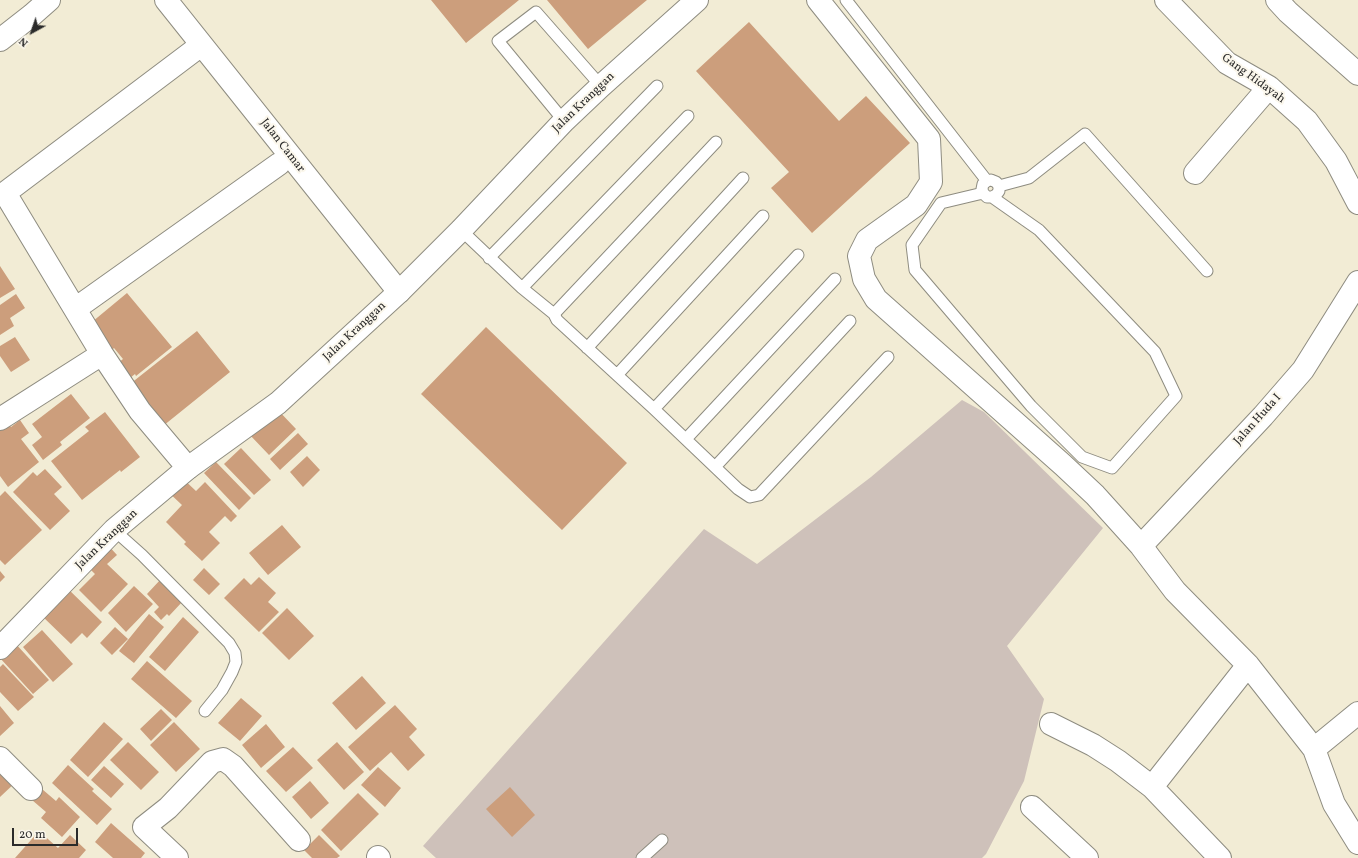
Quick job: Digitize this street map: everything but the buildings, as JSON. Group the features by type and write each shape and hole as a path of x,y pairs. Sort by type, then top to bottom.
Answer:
{"street":[{"path":"0,40 49,0"},
{"name":"Jalan Camar","path":"166,0 398,292"},
{"name":"Jalan Kranggan","path":"0,648 114,530 188,468 278,403 398,292 461,230 564,121 697,0"},
{"path":"818,0 929,139 931,182 916,205 867,240 859,256 864,279 876,299 1095,495 1142,546 1175,591 1248,665 1314,749 1334,804 1358,843"},
{"name":"Gang Hidayah","path":"1166,0 1227,63 1270,87 1307,121 1336,161 1358,203"},
{"path":"1277,0 1288,12 1358,74"},
{"path":"188,468 140,411 102,354 5,193 196,49"},
{"path":"1195,173 1270,87"},
{"path":"75,309 279,164"},
{"name":"Jalan Huda I","path":"1142,546 1263,416 1303,370 1358,282"},
{"path":"0,419 102,354"},
{"path":"1152,787 1248,665"},
{"path":"1314,749 1358,713"},
{"path":"1051,724 1093,745 1118,761 1152,787 1220,858"},
{"path":"0,758 31,789"},
{"path":"177,858 144,827 168,808 212,762 223,759 233,766 299,840"},
{"path":"1032,807 1087,858"}],"lane":[{"path":"846,0 987,181"},
{"path":"564,121 498,41 536,12 601,86"},
{"path":"489,258 657,86"},
{"path":"522,288 688,116"},
{"path":"998,186 1029,178 1085,134 1207,271"},
{"path":"554,314 716,142"},
{"path":"587,348 743,178"},
{"path":"987,181 983,184 982,189 988,195 1039,230 1155,352 1176,396 1112,468 1082,457 1031,406 915,270 912,245 941,202 988,195 996,195 999,191 996,182 991,180 987,181"},
{"path":"617,375 763,216"},
{"path":"461,230 522,288 554,314 557,320 686,439 738,490 750,497 759,496 888,357"},
{"path":"654,409 798,255"},
{"path":"686,439 835,279"},
{"path":"714,467 850,321"},
{"path":"114,530 142,555 229,643 235,653 236,662 232,672 222,690 205,711"},
{"path":"642,858 662,840"}],"shaded area":[{"path":"962,400 984,412 1103,528 1007,646 1044,699 1024,781 986,854 982,858 436,858 423,846 704,529 757,564 871,477"}]}
